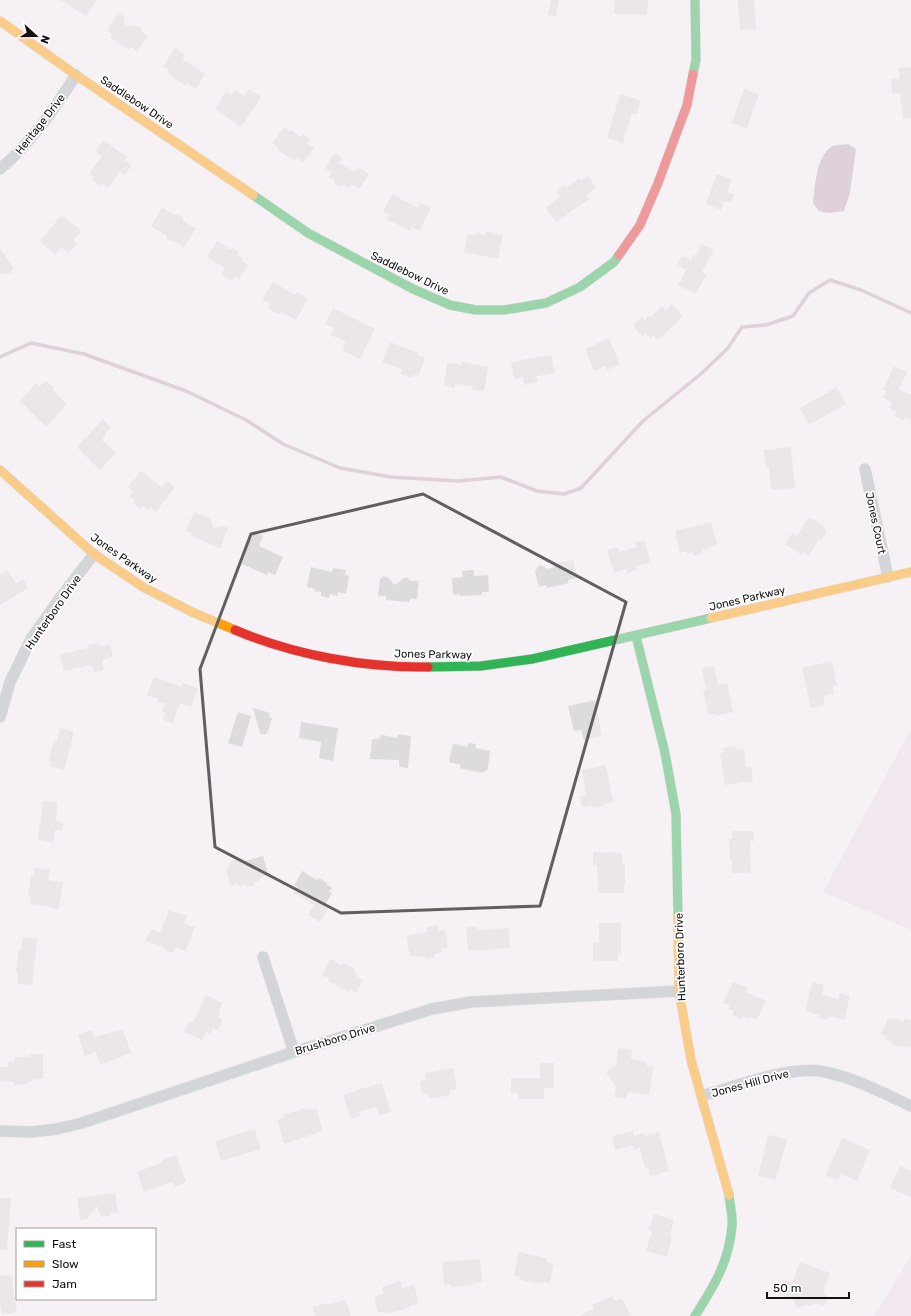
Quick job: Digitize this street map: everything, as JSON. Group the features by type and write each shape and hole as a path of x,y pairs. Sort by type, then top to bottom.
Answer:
{"street":[{"name":"Saddlebow Drive","path":"0,21 76,76 308,232 369,267 413,289 450,305 476,310 504,310 546,303 580,287 614,262 640,225 658,183 686,105 696,60 695,0"},
{"name":"Heritage Drive","path":"0,169 14,157 47,119 76,76"},
{"name":"Jones Parkway","path":"0,470 94,554 143,587 192,612 244,634 285,648 328,658 369,664 422,667 480,666 532,659 911,572"},
{"name":"Jones Court","path":"865,470 888,577"},
{"name":"Hunterboro Drive","path":"0,717 10,682 31,639 94,554"},
{"name":"Hunterboro Drive","path":"636,636 665,753 676,814 679,991 691,1060 730,1192 732,1224 726,1258 712,1289 695,1316"},
{"path":"263,957 294,1052"},
{"name":"Brushboro Drive","path":"0,1131 31,1132 57,1129 82,1123 294,1052 432,1009 462,1003 679,991"},
{"name":"Jones Hill Drive","path":"702,1096 775,1075 796,1071 824,1072 851,1079 911,1106"}],"highlighted area":[{"path":"423,494 626,602 540,906 341,913 215,847 200,669 251,534"}],"shaded area":[{"path":"848,144 856,149 850,193 844,211 829,213 819,211 813,203 817,172 823,156 827,150 833,146"},
{"path":"911,729 911,930 823,892"},
{"path":"911,1256 911,1316 874,1316"}],"building":[{"path":"61,0 97,0 86,16"},
{"path":"551,0 559,0 556,16 548,15"},
{"path":"615,0 648,0 647,15 614,14"},
{"path":"738,0 754,0 756,29 740,30"},
{"path":"120,13 124,16 125,26 138,26 141,28 141,31 148,36 137,52 131,47 129,50 110,37 112,34 107,30 116,16"},
{"path":"175,48 185,55 182,59 205,74 196,89 187,83 185,85 167,73 169,70 163,66"},
{"path":"911,67 911,118 903,119 900,93 892,93 891,79 900,79 899,68"},
{"path":"249,89 261,97 241,127 215,109 226,92 231,95 235,90 244,96"},
{"path":"744,89 759,94 747,128 732,123"},
{"path":"620,94 641,101 636,115 632,113 623,143 607,138"},
{"path":"284,127 290,132 291,130 301,137 303,134 310,140 307,143 314,148 303,163 297,158 294,161 278,150 279,148 272,143"},
{"path":"103,140 127,157 125,160 132,165 125,175 120,171 108,188 102,183 101,186 92,180 94,177 89,174 102,156 95,151"},
{"path":"334,153 343,158 339,163 355,172 358,167 369,174 359,189 351,184 349,188 342,185 341,187 334,183 335,181 329,177 332,173 325,169"},
{"path":"717,174 732,179 727,192 734,194 731,203 724,201 721,210 706,204"},
{"path":"588,176 596,188 586,196 589,199 556,222 546,208 560,197 556,191 564,185 566,188 579,178 581,181"},
{"path":"392,194 418,208 420,203 431,208 419,231 412,227 410,231 387,219 389,214 383,211"},
{"path":"162,207 175,215 179,214 183,217 183,221 196,229 184,247 174,241 170,241 167,239 167,236 151,226"},
{"path":"61,215 80,230 79,234 73,241 77,244 69,253 61,247 55,254 40,242"},
{"path":"486,231 503,235 498,259 464,252 468,234 475,235 476,233 485,235"},
{"path":"217,241 230,250 232,247 239,252 237,255 243,258 242,261 248,265 239,279 235,277 232,281 221,274 225,268 207,257"},
{"path":"702,244 714,250 702,272 707,274 696,294 678,285 686,270 677,265 682,255 691,260 694,254 696,255"},
{"path":"0,248 13,267 12,272 8,274 0,273"},
{"path":"273,282 295,295 297,292 308,299 296,320 281,312 279,315 268,308 270,304 262,299"},
{"path":"672,304 683,316 658,340 654,335 651,339 645,333 642,336 633,326 642,317 645,320 649,315 651,317 662,306 666,310"},
{"path":"333,308 375,329 360,359 342,350 346,342 331,335 334,328 325,324"},
{"path":"609,338 620,365 607,370 606,366 594,371 585,349"},
{"path":"390,342 418,353 417,355 425,358 418,376 414,374 412,378 400,374 402,369 382,362"},
{"path":"551,355 555,373 537,376 538,382 524,385 523,377 514,379 511,362"},
{"path":"462,362 488,367 484,391 472,390 473,386 455,384 455,388 444,386 447,363 462,365"},
{"path":"894,366 907,372 899,389 911,395 911,420 905,417 904,421 894,416 896,412 889,408 892,402 883,398 887,391 883,390"},
{"path":"46,381 54,388 52,390 67,404 46,427 20,401 36,383 40,386"},
{"path":"837,387 846,404 809,425 800,408"},
{"path":"103,419 111,427 102,440 116,453 100,470 77,447"},
{"path":"791,447 795,488 771,490 769,467 766,468 764,450"},
{"path":"141,471 162,487 167,481 175,487 156,512 150,507 148,510 143,506 140,509 133,503 135,500 130,496 133,492 128,487"},
{"path":"194,512 210,518 213,528 224,526 228,528 220,549 191,535 192,533 186,530"},
{"path":"809,517 825,527 827,532 821,541 818,540 809,556 804,552 802,555 785,544 792,533 797,536"},
{"path":"711,522 717,544 708,547 708,549 702,550 703,553 694,556 693,552 687,554 686,551 680,553 675,531"},
{"path":"254,532 263,536 259,546 283,557 275,575 268,572 267,575 242,564 246,553 243,551"},
{"path":"644,540 651,562 636,566 637,570 627,573 626,569 614,573 607,550 618,547 619,552 637,547 635,542"},
{"path":"573,560 577,578 568,580 569,583 547,588 546,585 539,587 535,572 538,566 541,565 547,569 554,567 557,563"},
{"path":"311,567 332,572 333,568 346,570 345,575 349,576 346,594 338,592 338,596 330,594 329,598 321,596 321,592 315,591 315,589 307,587"},
{"path":"8,570 16,584 23,579 28,588 0,605 0,575"},
{"path":"474,570 474,576 488,575 489,592 482,592 482,595 453,595 452,578 463,577 462,571"},
{"path":"383,576 387,577 395,585 404,578 408,578 411,581 419,581 417,599 410,599 409,602 386,600 386,596 378,596 380,579"},
{"path":"99,643 100,646 110,644 113,657 102,660 104,670 94,673 92,665 64,671 60,654 89,648 88,645"},
{"path":"832,661 837,685 833,686 834,694 823,696 825,705 811,708 802,668"},
{"path":"714,666 718,685 727,683 733,712 716,716 715,714 708,715 703,690 706,690 702,668"},
{"path":"154,677 182,687 183,683 198,688 191,707 180,703 173,723 163,720 166,713 162,712 165,704 157,702 158,699 147,695"},
{"path":"595,700 602,736 584,740 581,730 574,731 568,706"},
{"path":"253,708 270,713 269,717 272,718 268,732 265,735 260,733"},
{"path":"238,712 251,716 242,747 228,743"},
{"path":"301,722 338,728 333,761 319,758 321,742 299,738"},
{"path":"60,728 74,732 64,770 50,766 51,762 49,761 54,740 57,741"},
{"path":"398,734 411,736 408,768 399,767 399,760 370,759 372,739 378,739 382,735 397,738"},
{"path":"468,743 476,744 475,748 490,751 488,769 482,773 460,768 461,765 449,762 453,744 467,747"},
{"path":"736,746 737,750 744,749 746,767 751,767 753,781 725,785 720,753 724,753 723,748"},
{"path":"606,765 613,802 603,804 604,806 593,808 592,805 582,807 580,797 586,796 582,770"},
{"path":"43,801 58,803 56,821 63,822 62,831 55,830 53,842 38,840"},
{"path":"732,831 753,831 754,841 750,841 751,873 732,873 729,839 732,839"},
{"path":"593,852 622,853 622,863 625,863 624,893 598,893 597,865 593,865"},
{"path":"263,856 268,875 260,878 261,880 254,882 255,885 246,887 246,884 239,886 238,883 231,886 226,869 230,867 229,862 240,858 241,862"},
{"path":"35,868 50,870 48,880 63,882 59,909 49,908 49,906 30,904 31,898 28,897 31,876 34,876"},
{"path":"302,871 317,880 319,878 332,888 329,892 332,893 325,905 329,907 320,922 308,915 314,905 293,893 297,887 294,886"},
{"path":"169,910 187,916 184,923 195,927 186,951 176,947 173,953 165,950 165,948 146,941 151,929 160,933"},
{"path":"599,923 621,923 621,953 618,953 618,961 593,961 593,943 599,943"},
{"path":"438,925 439,931 445,930 448,947 441,949 441,953 434,954 435,957 425,959 425,956 410,956 406,936 427,932 426,927"},
{"path":"477,926 477,930 509,928 510,948 468,951 466,927"},
{"path":"23,937 37,939 32,985 17,984 18,973 16,973 19,950 21,951"},
{"path":"330,959 355,969 354,972 357,974 356,976 363,980 356,993 350,989 348,992 328,981 329,978 322,975"},
{"path":"733,982 748,988 746,992 766,1001 757,1020 742,1016 741,1019 732,1015 734,1011 728,1009 730,1006 723,1003"},
{"path":"812,982 824,985 822,995 838,999 840,993 850,996 844,1020 828,1016 827,1020 818,1018 819,1015 805,1011"},
{"path":"206,995 222,1003 218,1018 223,1020 218,1030 213,1028 211,1034 206,1032 202,1040 184,1032 189,1021 193,1023"},
{"path":"888,1018 894,1020 895,1018 903,1022 905,1018 911,1021 911,1047 908,1046 907,1048 900,1045 899,1047 891,1044 892,1042 885,1039 886,1036 881,1034"},
{"path":"123,1029 131,1053 100,1065 96,1052 85,1056 78,1035 91,1030 94,1037"},
{"path":"618,1048 632,1050 631,1059 647,1062 647,1066 653,1067 649,1095 628,1092 626,1099 614,1097 616,1087 606,1072 616,1065"},
{"path":"30,1054 43,1054 43,1079 33,1079 33,1081 28,1082 28,1084 13,1085 14,1082 0,1081 0,1067 8,1067 8,1062 15,1062 15,1057 30,1057"},
{"path":"540,1063 554,1063 554,1088 544,1088 544,1099 519,1099 519,1093 511,1093 511,1078 540,1078"},
{"path":"453,1068 457,1089 449,1090 450,1095 430,1099 429,1094 422,1095 420,1081 426,1080 425,1073"},
{"path":"382,1083 391,1112 379,1116 376,1107 359,1112 361,1116 351,1119 343,1095"},
{"path":"306,1108 307,1110 316,1108 323,1131 284,1144 277,1120 284,1118 283,1115"},
{"path":"255,1129 261,1149 221,1161 215,1141"},
{"path":"633,1131 634,1136 644,1133 645,1136 659,1132 669,1171 651,1176 648,1167 645,1168 640,1148 634,1149 633,1145 615,1150 612,1136"},
{"path":"768,1135 787,1139 776,1180 758,1176"},
{"path":"842,1138 870,1150 857,1181 841,1174 838,1180 826,1175"},
{"path":"176,1155 186,1182 174,1187 172,1182 144,1192 137,1172 163,1162 162,1160"},
{"path":"900,1166 911,1171 911,1197 890,1188"},
{"path":"115,1193 118,1212 110,1213 110,1216 101,1217 97,1206 87,1219 80,1220 77,1198"},
{"path":"0,1198 11,1198 7,1250 0,1250"},
{"path":"654,1214 674,1220 667,1257 646,1251 652,1231 649,1230"},
{"path":"519,1252 546,1258 546,1262 554,1264 550,1283 543,1282 542,1284 520,1280 521,1277 514,1275"},
{"path":"480,1259 482,1282 473,1283 473,1285 451,1287 451,1284 444,1285 442,1262"},
{"path":"800,1262 830,1273 823,1293 828,1296 824,1306 815,1303 809,1306 807,1304 798,1308 793,1299 778,1294 783,1280 792,1283"},
{"path":"11,1275 17,1312 2,1315 0,1303 0,1276"},
{"path":"400,1281 402,1288 414,1285 419,1303 409,1306 409,1308 385,1314 385,1312 378,1313 374,1297 384,1294 382,1287"},
{"path":"612,1296 615,1301 622,1298 631,1316 579,1316 594,1309 592,1305"},
{"path":"346,1300 351,1316 315,1316 312,1307"}],"waterway":[{"path":"0,357 31,343 84,354 186,391 246,420 283,444 340,468 391,477 458,481 501,477 537,491 564,494 581,488 643,421 702,373 728,348 742,327 766,325 793,316 809,293 830,280 861,290 911,313"}],"traffic: fast":[{"path":"693,74 696,60 695,0"},
{"path":"253,195 308,233 413,289 450,305 476,310 504,310 546,303 580,287 614,262 619,255"},
{"path":"428,667 481,666 532,659 711,618"},
{"path":"636,636 665,753 676,814 678,917"},
{"path":"695,1316 720,1273 728,1251 732,1222 729,1195"}],"traffic: slow":[{"path":"0,21 76,75 253,195"},
{"path":"0,470 94,554 143,587 192,612 235,630"},
{"path":"711,618 911,572"},
{"path":"678,917 679,991 691,1060 729,1195"}],"traffic: jam":[{"path":"619,255 640,225 658,183 687,105 693,74"},
{"path":"235,630 281,646 330,658 380,665 428,667"}]}
